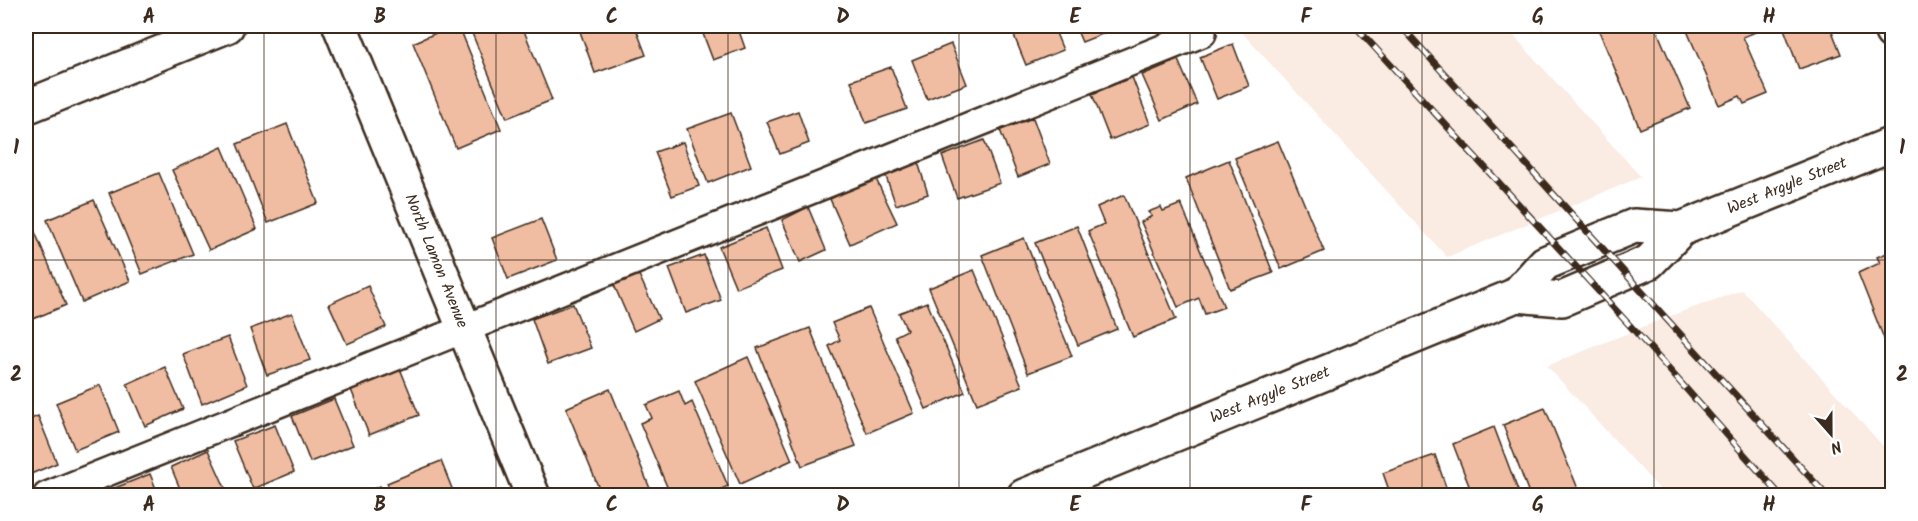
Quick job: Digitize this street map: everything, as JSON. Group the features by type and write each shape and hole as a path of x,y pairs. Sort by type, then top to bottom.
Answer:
{"street":[{"path":"26,107 227,26"},
{"name":"North Lamon Avenue","path":"340,26 533,495"},
{"path":"1890,26 1893,32"},
{"name":"West Argyle Street","path":"1024,495 1516,295 1545,263 1634,226 1681,229 1893,144"}],"lane":[{"path":"47,495 1202,33"}],"shaded area":[{"path":"1236,26 1505,26 1641,177 1447,257"},
{"path":"1742,290 1892,456 1892,495 1665,495 1547,366 1665,318"}],"building":[{"path":"452,26 459,26 501,129 456,148 413,43"},
{"path":"469,26 522,26 552,100 507,118"},
{"path":"578,26 635,26 646,55 595,73"},
{"path":"700,26 754,27 739,31 745,48 713,60"},
{"path":"1010,26 1053,26 1063,50 1026,65"},
{"path":"1075,26 1113,26 1115,29 1082,42"},
{"path":"1597,26 1655,26 1690,108 1640,129"},
{"path":"1685,26 1758,26 1760,30 1743,37 1768,94 1744,104 1740,96 1719,105"},
{"path":"1783,26 1830,26 1841,54 1799,69"},
{"path":"951,44 967,84 927,99 912,60"},
{"path":"1233,44 1249,86 1217,99 1200,57"},
{"path":"1178,60 1197,104 1162,120 1142,75"},
{"path":"891,67 907,109 866,123 851,81"},
{"path":"1132,77 1150,124 1110,140 1092,94"},
{"path":"798,111 809,143 780,154 767,122"},
{"path":"731,113 751,166 708,183 687,129"},
{"path":"1033,118 1050,164 1018,177 1000,130"},
{"path":"287,124 318,203 268,223 237,144"},
{"path":"984,140 1000,183 957,198 942,156"},
{"path":"1278,141 1324,251 1281,269 1235,158"},
{"path":"683,142 699,186 672,196 655,152"},
{"path":"222,147 257,229 209,250 172,170"},
{"path":"917,159 928,194 896,205 884,171"},
{"path":"1229,160 1273,273 1230,289 1186,178"},
{"path":"159,173 193,254 142,274 109,193"},
{"path":"875,177 897,223 850,244 830,199"},
{"path":"1124,195 1176,319 1133,337 1088,231 1104,224 1097,207"},
{"path":"94,200 130,281 82,302 47,220"},
{"path":"1181,204 1224,307 1205,314 1199,298 1178,307 1141,222 1152,216 1148,212 1161,207 1163,211"},
{"path":"808,207 826,250 800,262 782,220"},
{"path":"541,219 557,260 508,279 492,238"},
{"path":"32,225 66,305 26,322 26,227"},
{"path":"1077,226 1117,329 1078,345 1035,243"},
{"path":"766,228 782,270 736,288 719,247"},
{"path":"1024,238 1072,356 1028,373 982,255"},
{"path":"1892,251 1892,359 1858,273 1880,263 1877,257"},
{"path":"704,255 721,300 686,313 669,268"},
{"path":"974,270 1022,386 977,404 929,288"},
{"path":"639,275 659,319 634,331 614,285"},
{"path":"368,286 386,327 347,344 329,304"},
{"path":"927,302 965,392 926,409 895,336 907,330 899,313"},
{"path":"573,304 591,348 548,364 532,319"},
{"path":"869,308 914,413 867,433 829,346 840,340 832,323"},
{"path":"292,313 310,360 267,375 250,329"},
{"path":"810,328 856,446 802,466 757,348"},
{"path":"228,337 247,385 202,404 183,354"},
{"path":"748,357 792,460 740,484 695,381"},
{"path":"399,366 419,415 369,435 350,387"},
{"path":"165,367 183,409 145,426 127,384"},
{"path":"100,385 119,432 75,450 56,403"},
{"path":"610,389 653,496 602,496 566,408"},
{"path":"679,391 685,406 692,402 728,486 707,496 671,496 640,423 652,418 646,405"},
{"path":"334,399 353,445 310,462 292,416"},
{"path":"1545,408 1581,496 1530,496 1503,425"},
{"path":"38,416 57,463 26,476 26,421"},
{"path":"275,425 294,472 253,489 233,441"},
{"path":"1494,427 1520,496 1473,496 1453,444"},
{"path":"208,450 227,492 218,496 183,496 171,467"},
{"path":"1435,455 1449,496 1391,496 1383,473"},
{"path":"441,461 455,496 392,496 387,483"},
{"path":"150,474 159,496 112,496 110,490"},
{"path":"380,486 384,496 357,496"}],"railway":[{"path":"1355,26 1634,330 1781,496"},
{"path":"1401,26 1827,496"}]}
